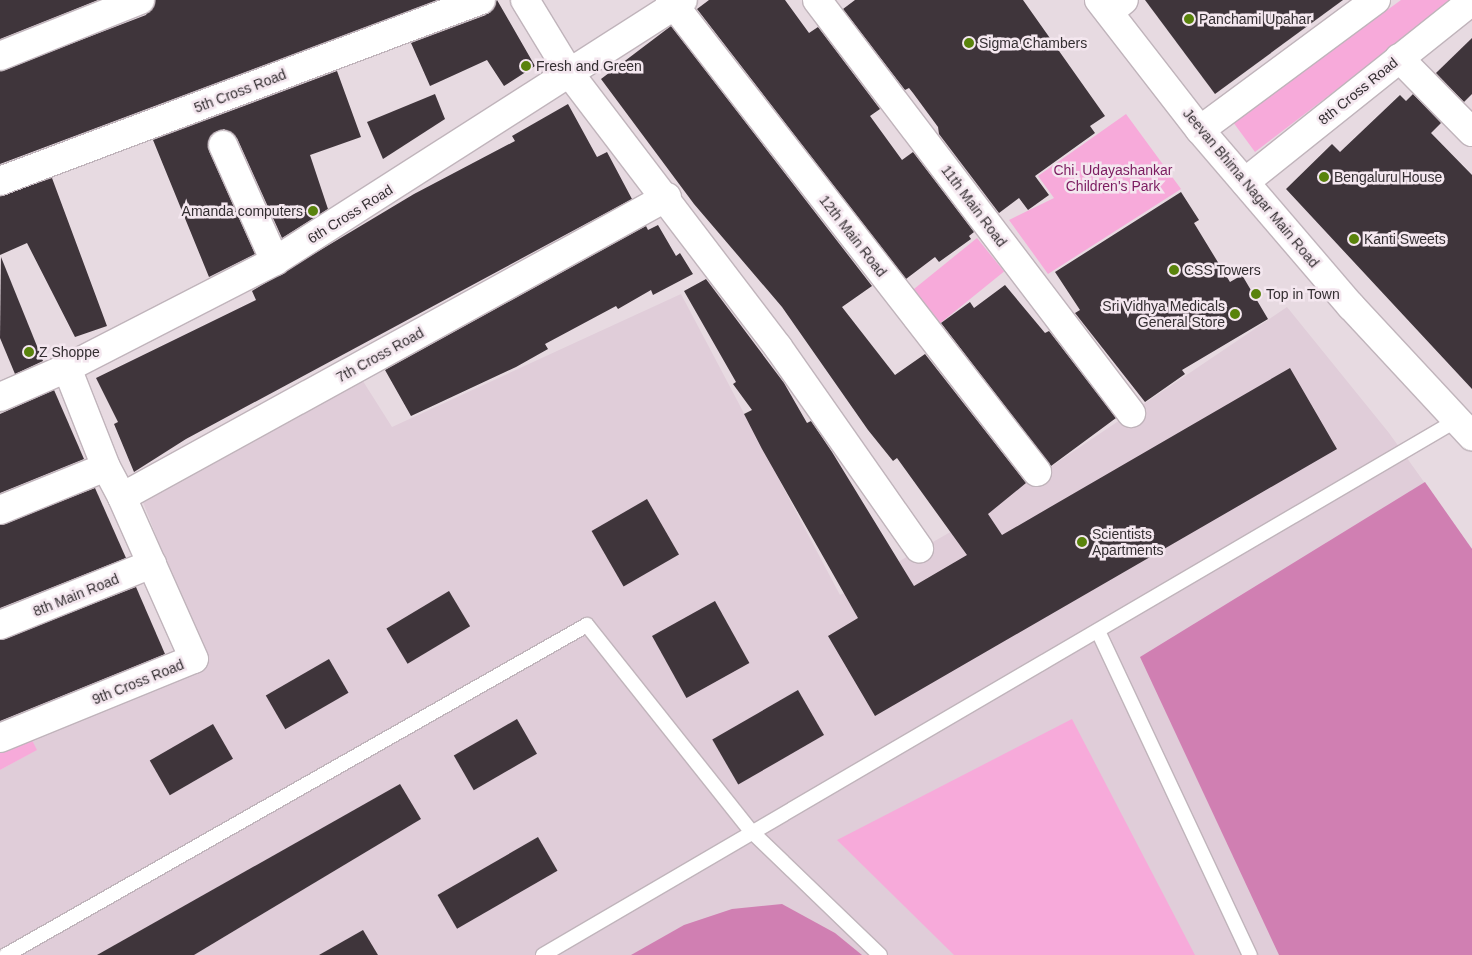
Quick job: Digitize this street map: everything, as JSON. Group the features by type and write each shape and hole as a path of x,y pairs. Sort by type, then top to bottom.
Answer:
{"street":[{"path":"0,56 140,0"},
{"name":"5th Cross Road","path":"0,181 481,0"},
{"path":"525,0 570,74 667,197 778,347 919,548"},
{"name":"11th Main Road","path":"817,0 1132,413"},
{"path":"1200,130 1376,0"},
{"path":"1437,28 1440,0"},
{"name":"8th Cross Road","path":"1245,182 1472,1"},
{"name":"6th Cross Road","path":"0,397 67,368 275,261 570,74 675,2"},
{"name":"12th Main Road","path":"675,2 1037,472"},
{"name":"Jeevan Bhima Nagar Main Road","path":"1110,4 1200,130 1352,306 1465,428"},
{"path":"1399,58 1472,132"},
{"path":"223,145 275,261"},
{"name":"7th Cross Road","path":"122,497 667,197"},
{"path":"67,368 106,467 122,497"},
{"path":"0,510 106,467"},
{"name":"9th Cross Road","path":"0,738 194,659 122,497"},
{"name":"8th Main Road","path":"0,625 152,564"}],"lane":[{"path":"543,955 1098,631 1465,428"},
{"path":"6,955 587,625 752,832 880,955"},
{"path":"1098,631 1250,955"}],"shaded area":[{"path":"681,294 840,595 975,518 1287,307 1389,433 1472,549 1472,955 0,955 0,770 36,750 31,738 207,668 143,502 361,378 392,427"},
{"path":"1425,482 1472,549 1472,955 1279,955 1140,657"},
{"path":"782,904 835,933 862,955 631,955 684,925 732,909"}],"green space":[{"path":"1401,0 1454,0 1255,152 1233,122"},
{"name":"Chi. Udayashankar Children's Park","path":"1126,114 1181,189 1048,274 1009,220 1054,198 1038,176"},
{"path":"977,238 1004,271 938,325 911,291"},
{"path":"1072,719 1195,955 954,955 837,840"},
{"path":"31,738 37,750 0,770 0,751"}],"building":[{"path":"0,0 98,0 0,39"},
{"path":"155,0 437,0 0,164 0,71 146,15"},
{"path":"497,0 535,66 504,86 487,60 430,86 411,43 486,15"},
{"path":"709,0 785,0 809,33 818,27 880,109 870,116 902,160 913,152 974,232 969,236 971,239 939,262 935,257 906,279 697,9"},
{"path":"855,0 1023,0 1105,116 1090,126 1095,133 1035,176 1049,195 1028,210 1019,198 999,213 939,134 938,127 913,93 909,88 905,90 843,9"},
{"path":"1145,0 1343,0 1215,94"},
{"path":"671,26 872,286 842,307 895,375 925,354 1026,483 988,514 1002,535 1290,368 1337,449 875,716 828,636 858,618 762,449 744,414 752,410 733,384 736,382 684,291 706,279 784,383 807,423 811,421 914,586 967,555 897,458 893,461 868,430 782,307 694,204 601,79"},
{"path":"1472,38 1472,94 1464,102 1436,73"},
{"path":"337,71 361,137 310,155 328,209 282,238 237,138 224,129 210,136 209,151 255,254 209,277 153,140"},
{"path":"435,94 445,119 383,159 367,122"},
{"path":"1413,94 1441,123 1431,133 1472,175 1472,389 1286,189 1332,144 1340,152 1400,95 1406,101"},
{"path":"568,104 597,157 607,152 632,199 186,439 134,472 114,424 118,422 96,378 256,300 252,291 414,194 515,141 512,136"},
{"path":"52,178 107,326 75,337 27,243 0,255 0,196"},
{"path":"1181,192 1199,220 1194,223 1230,282 1242,275 1268,319 1182,370 1185,374 1145,402 1075,313 1080,310 1055,272"},
{"path":"658,225 676,256 680,253 693,274 653,295 651,290 618,309 616,306 545,344 548,349 516,367 411,416 385,370 646,226 648,230"},
{"path":"1,257 43,361 15,374 0,338"},
{"path":"1005,285 1045,333 1049,331 1116,418 1051,466 941,323 970,302 974,308"},
{"path":"54,390 84,459 0,493 0,414"},
{"path":"95,488 126,558 0,608 0,525"},
{"path":"647,499 679,554 624,586 592,531"},
{"path":"136,587 165,654 0,721 0,640"},
{"path":"449,591 470,626 408,664 386,629"},
{"path":"715,601 749,663 686,698 652,636"},
{"path":"329,659 348,693 285,729 266,696"},
{"path":"798,690 824,735 738,785 712,740"},
{"path":"517,719 537,754 474,790 454,756"},
{"path":"213,724 233,759 170,795 150,760"},
{"path":"400,784 421,819 194,955 97,955"},
{"path":"538,837 558,871 457,929 438,895"},
{"path":"363,930 378,955 319,955"}],"place":[{"name":"Panchami Upahar","path":"1189,19"},
{"name":"Sigma Chambers","path":"969,43"},
{"name":"Fresh and Green","path":"526,66"},
{"name":"Bengaluru House","path":"1324,177"},
{"name":"Amanda computers","path":"313,211"},
{"name":"Kanti Sweets","path":"1354,239"},
{"name":"CSS Towers","path":"1174,270"},
{"name":"Top in Town","path":"1256,294"},
{"name":"Sri Vidhya Medicals General Store","path":"1235,314"},
{"name":"Z Shoppe","path":"29,352"},
{"name":"Scientists Apartments","path":"1082,542"}]}
